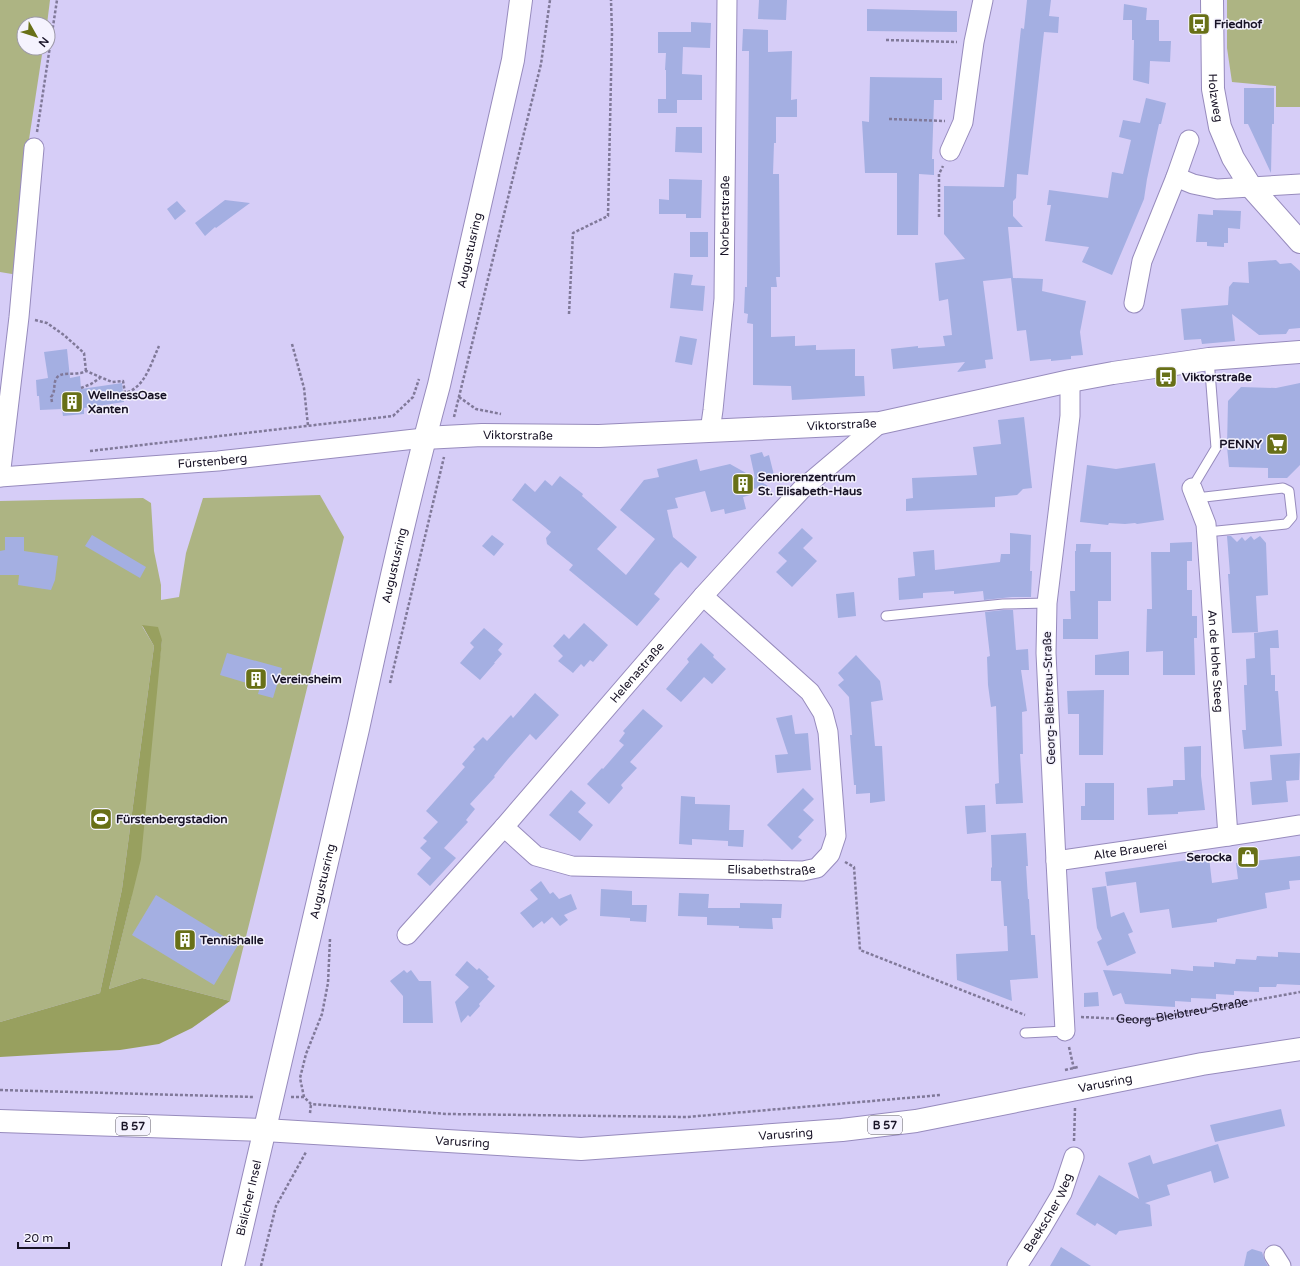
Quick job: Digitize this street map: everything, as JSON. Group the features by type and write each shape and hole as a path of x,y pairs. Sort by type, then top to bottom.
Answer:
{"main road":[{"name":"Augustusring","path":"264,1130 513,60 522,0"},
{"name":"Holzweg","path":"1212,0 1213,89 1220,127 1233,158 1251,187 1300,242"},
{"name":"Viktorstraße","path":"424,438 482,435 599,436 880,424 1070,381 1209,359 1300,352"},
{"name":"Varusring","path":"264,1130 581,1149 842,1130 916,1121 1202,1064 1300,1049"},
{"name":"B 57","path":"0,1121 264,1130"},
{"name":"Bislicher Insel","path":"233,1266 264,1130"}],"street":[{"name":"Norbertstraße","path":"710,431 714,410 724,299 727,0"},
{"path":"950,151 963,122 974,42 983,0"},
{"path":"1134,303 1142,261 1176,177 1188,140"},
{"path":"0,477 19,317 34,148"},
{"path":"1176,177 1193,184 1217,189 1300,184"},
{"name":"Georg-Bleibtreu-Straße","path":"1066,1030 1046,653 1047,603 1070,416 1070,381"},
{"name":"Helenastraße","path":"407,936 504,827 703,596 756,538 802,489 880,424"},
{"name":"Fürstenberg","path":"0,477 218,460 424,438"},
{"name":"An de Hohe Steeg","path":"1194,493 1206,524 1207,532 1228,836"},
{"name":"Elisabethstraße","path":"504,827 536,856 572,866 803,871 817,868 830,854 836,836 828,732 823,713 810,692 703,596"},
{"name":"Alte Brauerei","path":"1056,861 1300,825"},
{"name":"Beekscher Weg","path":"1017,1266 1062,1193 1074,1157"}],"lane":[{"path":"1207,532 1286,524 1292,517 1289,491 1283,488 1194,493 1216,448 1209,359"},
{"path":"886,616 1003,604 1047,603"},
{"path":"1025,1033 1066,1030"}],"path":[{"path":"34,148 57,0"},
{"path":"459,397 541,64 550,0"},
{"path":"570,314 573,233 608,216 612,33 611,0"},
{"path":"886,40 974,42"},
{"path":"888,119 963,122"},
{"path":"939,216 939,174 950,151"},
{"path":"19,317 47,323 64,335 84,353 86,371"},
{"path":"292,344 304,388 308,426"},
{"path":"52,402 51,397 54,393 55,380 58,376 63,374 80,373 86,371 94,373 100,378 112,382 123,381 125,392 133,391 141,384 159,346"},
{"path":"88,451 392,416 412,397 423,368 441,372"},
{"path":"82,388 100,378"},
{"path":"388,690 449,436"},
{"path":"830,854 854,867 860,950 1025,1015"},
{"path":"330,936 328,983 322,1014 306,1054 300,1078 304,1097 311,1104 446,1114 687,1117 947,1094"},
{"name":"Georg-Bleibtreu-Straße","path":"1066,1030 1146,1020 1300,992"},
{"path":"1066,1030 1074,1068 1076,1089 1074,1157"},
{"path":"1059,1071 1082,1067"},
{"path":"0,1090 272,1098 304,1097"},
{"path":"261,1266 276,1206 306,1152 311,1104"}],"green space":[{"path":"0,0 50,0 48,16 16,16 16,56 42,56 26,159 18,275 0,272"},
{"path":"1227,0 1300,0 1300,107 1276,107 1276,86 1232,82 1227,48"},
{"path":"320,495 344,537 230,1001 142,978 109,989 131,899 162,640 142,626 154,646 122,889 100,993 0,1022 0,501 143,498 151,503 154,551 161,585 161,600 179,597 186,553 203,498"},
{"path":"142,625 158,627 162,640 141,859 109,989 142,978 230,1001 192,1028 159,1044 120,1050 0,1057 0,1022 100,993 122,889 154,646"}],"building":[{"path":"759,0 787,0 786,20 758,19"},
{"path":"1027,0 1051,0 1049,16 1059,17 1058,33 1044,32 1028,175 1017,174 1016,198 1013,201 1013,216 1023,227 1008,227 1013,278 1043,279 1042,291 1086,301 1080,332 1083,355 1071,356 1071,359 1030,361 1026,330 1017,331 1011,278 983,281 993,359 985,360 986,368 957,372 965,362 893,369 891,349 918,346 918,348 945,346 943,336 952,335 948,299 939,301 935,263 965,259 944,234 944,186 1004,187 1021,28 1024,29"},
{"path":"1124,4 1147,8 1146,20 1159,20 1159,41 1171,41 1170,62 1150,61 1149,84 1133,80 1134,40 1132,40 1132,20 1123,20"},
{"path":"867,9 957,11 957,32 867,31"},
{"path":"691,22 711,23 710,48 683,47 682,74 702,75 702,100 677,100 677,113 658,113 658,99 666,99 666,53 658,53 658,32 691,32"},
{"path":"743,29 768,30 768,52 792,51 791,100 797,99 797,117 776,117 776,143 774,143 773,174 779,174 780,277 776,277 777,287 771,287 771,337 795,336 795,346 816,345 816,350 855,349 855,376 864,376 865,396 792,400 791,386 753,385 753,324 747,323 748,314 744,313 745,287 747,287 749,51 742,51"},
{"path":"870,77 942,78 942,100 934,100 932,159 934,159 934,175 919,174 918,235 897,235 897,173 865,173 862,121 869,122"},
{"path":"1244,88 1274,88 1274,124 1272,124 1271,173 1248,124 1244,124"},
{"path":"1146,98 1166,103 1161,124 1159,124 1144,199 1112,275 1082,262 1089,247 1045,241 1051,205 1047,205 1049,190 1108,198 1112,172 1123,174 1131,140 1119,137 1123,120 1140,123"},
{"path":"676,127 702,127 702,153 675,152"},
{"path":"669,179 702,180 701,218 686,218 686,214 659,214 659,199 669,200"},
{"path":"225,200 250,203 216,228 215,227 205,236 195,223"},
{"path":"177,201 186,211 175,220 167,209"},
{"path":"1213,210 1241,211 1240,229 1228,228 1228,243 1224,243 1224,247 1207,246 1207,242 1196,242 1198,214 1213,215"},
{"path":"690,232 708,232 708,257 690,257"},
{"path":"1276,260 1280,264 1291,263 1300,271 1300,328 1289,329 1286,334 1259,335 1232,314 1235,341 1202,344 1201,339 1184,340 1181,309 1228,305 1229,287 1233,282 1249,283 1248,262"},
{"path":"674,273 693,275 691,285 705,286 703,311 670,308"},
{"path":"680,336 697,339 692,365 675,362"},
{"path":"67,349 70,378 80,376 81,389 122,383 124,402 84,408 84,414 63,416 62,409 40,410 36,380 48,378 44,352"},
{"path":"1300,383 1300,465 1287,478 1268,478 1268,468 1229,467 1227,447 1228,401 1241,387 1276,388"},
{"path":"1024,417 1032,488 1023,489 1017,495 995,497 995,507 906,511 906,499 913,498 912,478 977,475 973,447 1001,444 998,420"},
{"path":"762,452 764,457 769,455 774,475 757,479 768,486 749,490 750,495 743,497 746,509 725,514 724,509 711,512 705,491 675,498 678,508 667,510 673,537 697,557 688,568 681,562 675,568 654,594 660,599 637,626 569,570 573,565 547,544 546,538 551,532 512,500 525,483 535,492 545,480 552,486 560,476 583,494 582,496 617,527 597,549 626,575 655,539 620,510 644,480 659,477 657,469 697,459 700,471 730,464 755,478 750,455"},
{"path":"1155,463 1164,520 1137,524 1109,523 1108,525 1080,522 1087,465 1116,469"},
{"path":"802,528 813,538 803,548 817,561 792,587 776,572 787,561 778,553"},
{"path":"1010,533 1031,535 1031,597 1012,597 984,600 983,591 954,594 954,591 923,593 923,598 899,600 898,578 915,576 913,552 934,550 935,570 1000,562 1001,554 1010,554"},
{"path":"92,535 146,567 140,578 85,546"},
{"path":"492,535 504,544 494,556 482,546"},
{"path":"1227,536 1231,536 1237,542 1242,537 1245,541 1251,536 1254,540 1260,536 1266,543 1268,595 1256,596 1258,632 1232,633"},
{"path":"5,537 24,537 24,551 58,556 55,580 51,590 18,585 19,575 0,575 0,551 5,550"},
{"path":"1192,542 1192,561 1187,561 1187,590 1192,590 1192,616 1197,616 1197,638 1194,638 1195,675 1163,675 1163,651 1146,652 1147,609 1152,609 1151,552 1170,552 1170,543"},
{"path":"1076,544 1091,544 1090,552 1111,552 1111,601 1098,601 1098,639 1063,639 1063,619 1071,619 1070,591 1075,591"},
{"path":"854,592 856,616 838,618 836,594"},
{"path":"1013,610 1016,650 1028,649 1029,670 1021,670 1027,711 1022,712 1023,754 1020,754 1023,803 996,804 995,784 999,783 996,706 991,707 988,685 987,657 990,656 985,612"},
{"path":"584,623 608,645 593,662 590,660 584,667 581,664 573,673 558,661 563,656 553,646 564,634 569,639"},
{"path":"484,628 503,644 498,650 502,654 480,680 460,663 474,647 470,643"},
{"path":"1278,630 1279,648 1270,648 1271,675 1275,675 1275,691 1278,691 1282,746 1244,749 1242,730 1246,730 1244,685 1247,685 1246,659 1255,658 1254,633"},
{"path":"701,643 726,669 712,684 704,677 681,702 666,689 689,662 687,659"},
{"path":"1129,651 1129,675 1095,675 1095,655"},
{"name":"Vereinsheim","path":"227,653 282,668 273,698 258,694 260,687 220,675"},
{"path":"856,655 880,681 883,700 871,702 875,746 882,746 885,801 870,803 870,793 856,794 856,785 854,785 849,697 838,685 844,680 838,673"},
{"path":"1104,690 1103,755 1079,755 1079,714 1068,714 1067,691"},
{"path":"535,693 559,715 536,740 530,734 494,776 495,777 470,804 475,809 466,820 468,822 444,848 456,858 430,886 417,874 431,858 420,848 427,841 423,838 438,822 426,811 465,767 462,764 475,749 473,747 483,737 487,741 511,715 513,718"},
{"path":"643,709 663,726 630,762 637,768 621,785 623,788 609,804 587,784 602,768 603,769 624,745 619,741 625,733 623,731"},
{"path":"792,715 795,734 808,733 811,770 777,773 775,755 788,754 776,718"},
{"path":"1201,746 1201,776 1205,810 1178,812 1178,814 1148,815 1147,788 1173,786 1173,780 1185,780 1184,747"},
{"path":"1300,753 1299,780 1286,781 1288,802 1252,805 1250,782 1272,780 1270,755"},
{"path":"1085,783 1114,783 1114,820 1081,820 1081,806 1085,806"},
{"path":"803,788 814,799 803,810 814,820 798,837 802,840 792,850 767,825"},
{"path":"571,790 586,803 578,812 593,825 580,841 549,815"},
{"path":"681,796 695,797 695,804 730,805 729,830 744,830 743,847 728,846 728,841 692,839 692,845 679,844"},
{"path":"985,805 986,832 967,834 965,806"},
{"path":"1026,833 1028,899 1031,935 1035,935 1038,978 1010,980 1012,1001 957,980 956,954 1008,951 1007,926 1004,926 1001,881 991,881 991,835"},
{"path":"1300,856 1300,880 1289,881 1290,889 1265,893 1267,908 1217,919 1217,922 1172,928 1169,909 1140,913 1136,882 1107,886 1105,872 1209,857 1212,883 1238,879 1236,863"},
{"path":"541,881 550,894 553,892 559,899 571,894 577,909 564,915 568,920 560,926 552,917 544,924 542,921 533,928 520,913 538,899 530,890"},
{"path":"1106,886 1111,917 1124,912 1133,932 1128,934 1136,953 1107,966 1097,942 1102,939 1097,928 1092,888"},
{"path":"601,889 632,891 632,905 647,905 646,922 630,921 630,918 600,916"},
{"path":"679,893 709,894 708,908 740,908 740,903 782,904 781,918 772,918 773,929 707,925 707,917 678,916"},
{"name":"Tennishalle","path":"156,895 238,945 214,985 132,935"},
{"path":"1278,952 1300,953 1300,985 1277,984 1276,987 1259,987 1259,992 1234,991 1234,995 1216,994 1216,999 1191,998 1191,1002 1175,1001 1175,1007 1125,1004 1121,993 1113,996 1103,970 1171,974 1171,969 1193,971 1193,966 1214,967 1214,962 1235,964 1236,959 1256,960 1257,956 1278,957"},
{"path":"467,961 477,970 479,968 489,977 487,979 495,986 470,1017 468,1015 461,1023 455,1002 469,987 455,975"},
{"path":"404,970 407,973 411,970 419,981 431,981 433,1023 403,1023 403,996 390,981"},
{"path":"1098,992 1099,1006 1084,1007 1084,993"},
{"path":"1281,1109 1285,1126 1215,1142 1210,1125"},
{"path":"1218,1144 1229,1178 1214,1183 1211,1171 1167,1185 1170,1195 1145,1203 1150,1205 1152,1226 1119,1231 1116,1235 1097,1223 1095,1226 1076,1214 1099,1175 1139,1199 1128,1163 1150,1155 1153,1164"},
{"path":"1061,1247 1091,1266 1050,1266"},
{"path":"1252,1249 1262,1252 1268,1266 1244,1266 1247,1252"}],"place":[{"name":"Friedhof","path":"1199,24"},
{"name":"Viktorstraße","path":"1166,377"},
{"name":"WellnessOase Xanten","path":"72,402"},
{"name":"PENNY","path":"1277,444"},
{"name":"Seniorenzentrum St. Elisabeth-Haus","path":"743,484"},
{"name":"Vereinsheim","path":"256,679"},
{"name":"Fürstenbergstadion","path":"101,819"},
{"name":"Serocka","path":"1248,857"},
{"name":"Tennishalle","path":"185,940"}]}
